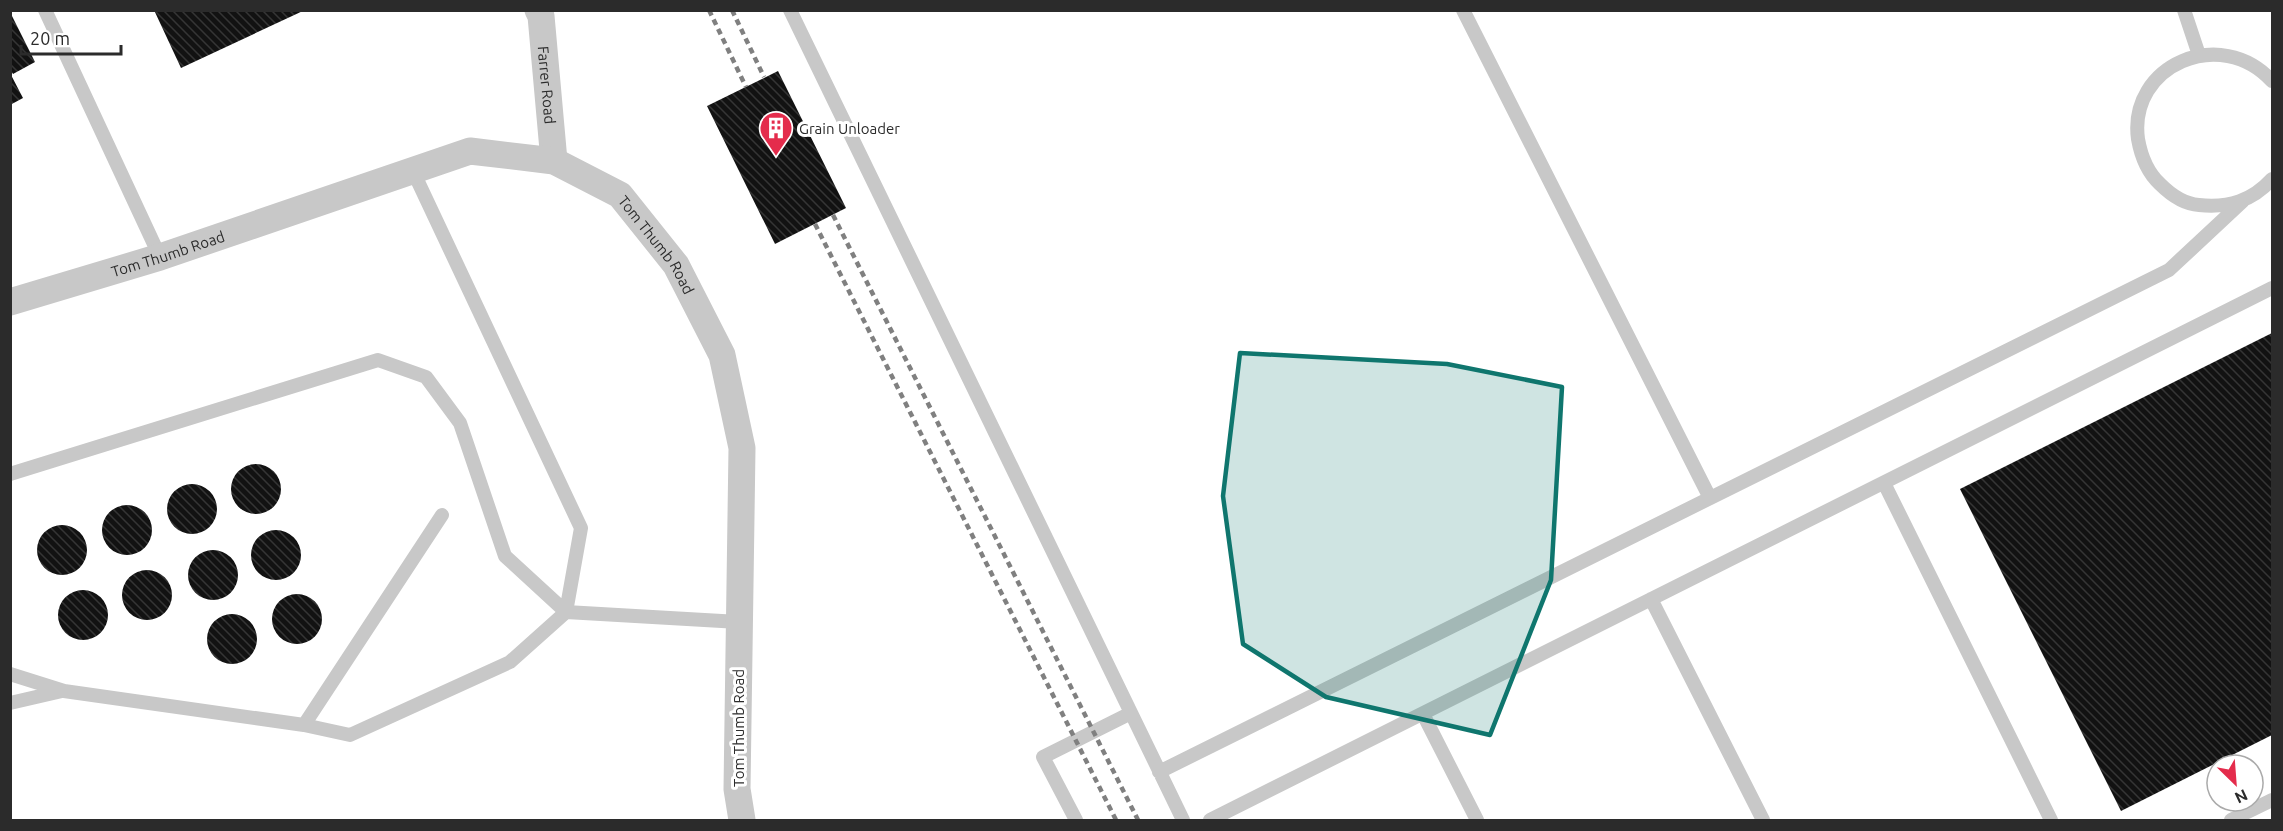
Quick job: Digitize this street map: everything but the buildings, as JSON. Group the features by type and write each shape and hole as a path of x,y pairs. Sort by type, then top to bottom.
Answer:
{"street":[{"name":"Farrer Road","path":"538,10 554,161"},
{"name":"Tom Thumb Road","path":"10,302 160,256 470,151 554,161 620,195 676,265 722,355 742,448 737,789 742,820"}],"lane":[{"path":"45,10 160,256"},
{"path":"790,10 1183,820"},
{"path":"1463,10 1710,498"},
{"path":"2184,10 2199,55"},
{"path":"2243,201 2218,207 2193,204 2170,194 2152,176 2140,153 2137,128 2142,103 2155,81 2175,64 2199,55 2221,54 2243,59 2262,70 2272,81"},
{"path":"10,674 64,691 304,725 351,735 510,662 566,612 581,528 413,171"},
{"path":"1159,772 2169,270 2243,201 2263,189 2272,179"},
{"path":"1210,820 2272,288"},
{"path":"10,474 378,360 426,376 460,423 505,556 566,612 739,622"},
{"path":"1884,483 2051,820"},
{"path":"304,725 442,515"},
{"path":"1651,599 1762,820"},
{"path":"10,704 64,691"},
{"path":"1076,820 1043,757 1131,713"},
{"path":"1423,714 1477,820"},
{"path":"2231,820 2272,800"}],"highlighted area":[{"path":"1240,353 1447,364 1562,387 1551,580 1490,735 1326,697 1243,644 1223,496"}],"railway":[{"path":"709,10 746,87"},
{"path":"732,10 764,77"},
{"path":"833,215 1138,820"},
{"path":"815,224 1116,820"}],"place":[{"name":"Grain Unloader","path":"776,157"}]}
